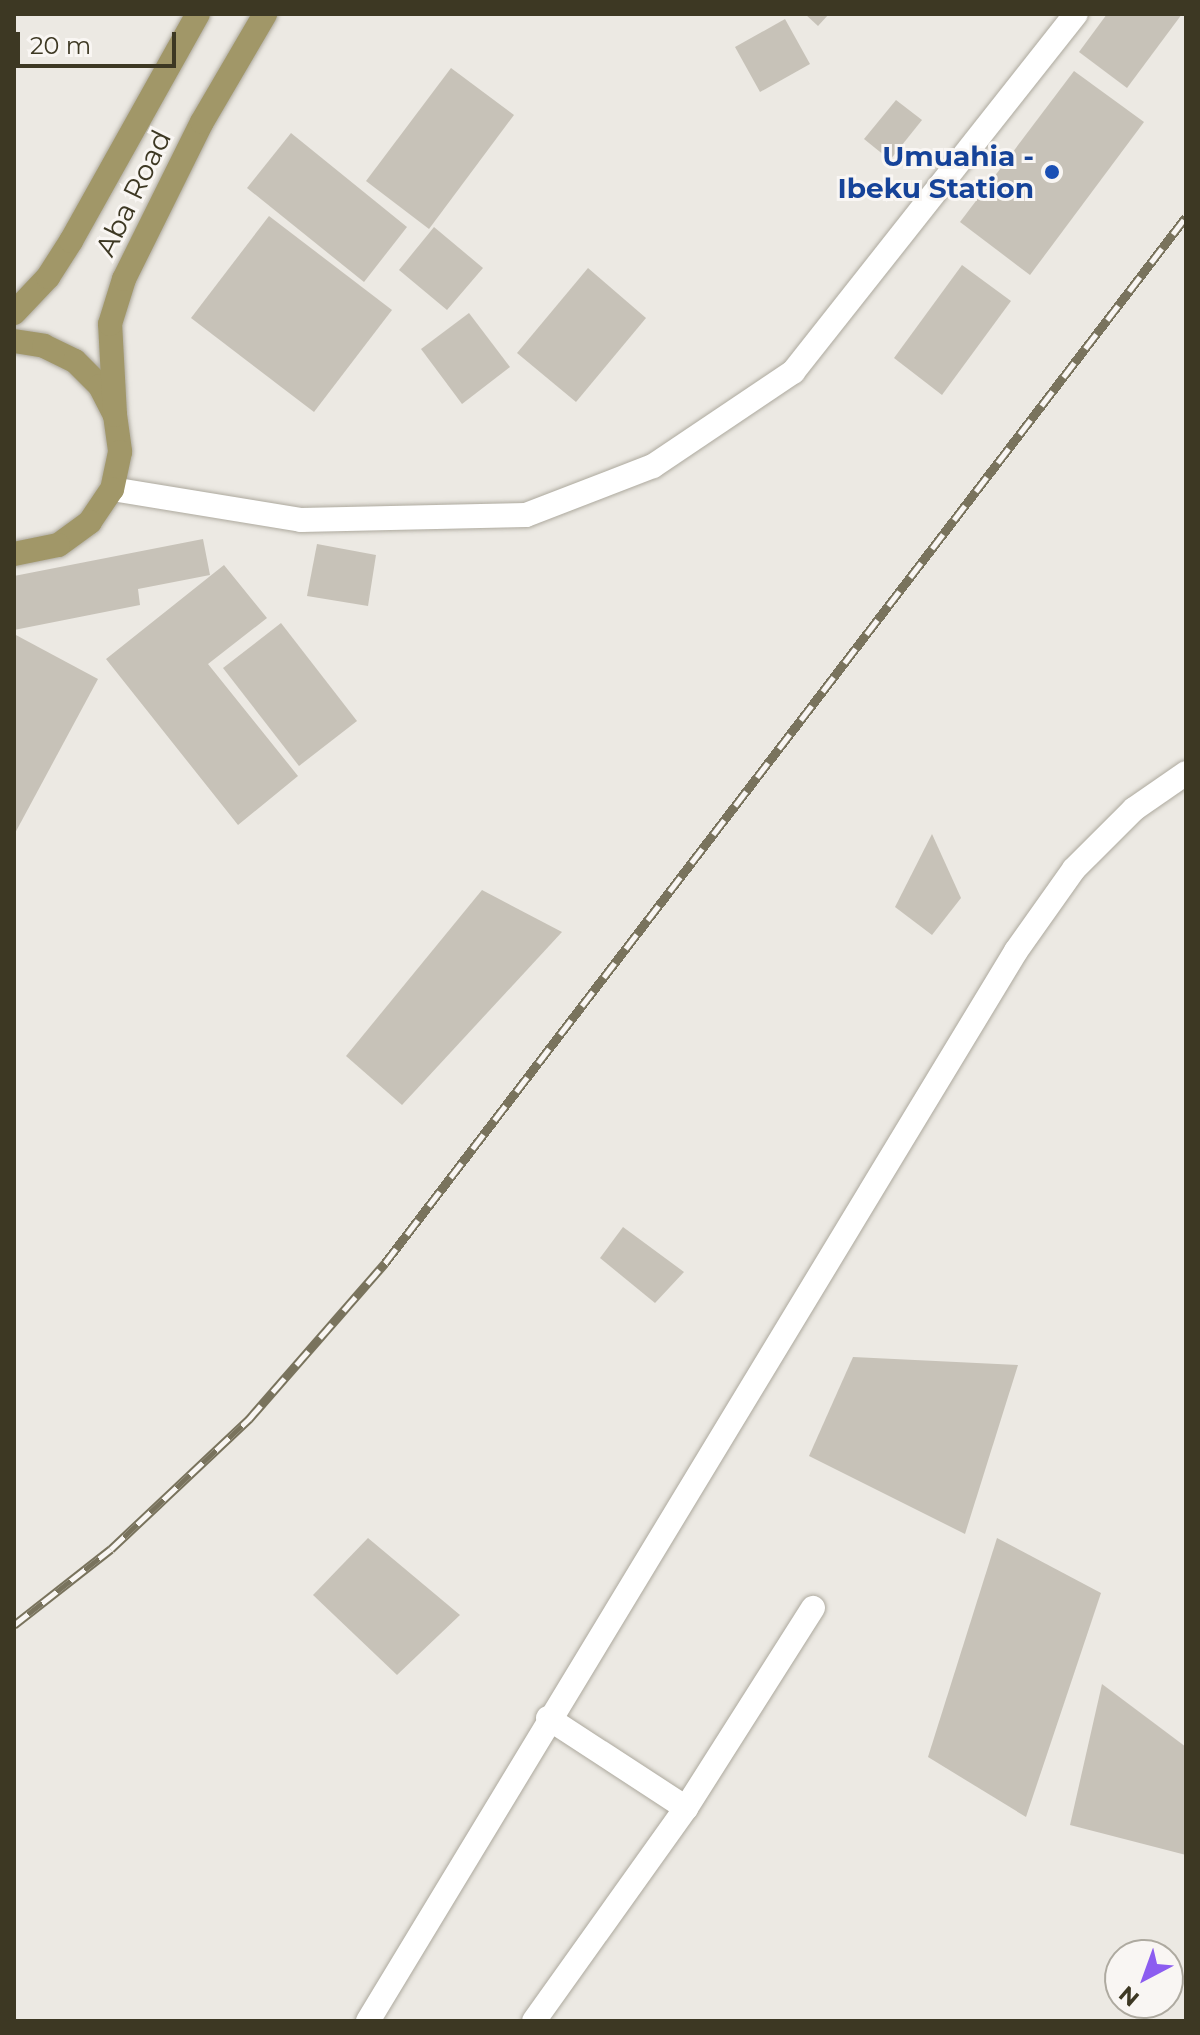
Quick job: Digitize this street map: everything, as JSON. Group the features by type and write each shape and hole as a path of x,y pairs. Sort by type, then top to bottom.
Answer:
{"main road":[{"name":"Aba Road","path":"14,313 48,277 71,241 198,14"},
{"name":"Aba Road","path":"112,489 120,452 110,324 124,279 202,122 265,14"},
{"path":"14,341 44,346 75,361 100,386 115,415"},
{"path":"14,554 58,545 90,522 112,489"}],"street":[{"path":"112,489 301,520 526,515 653,466 793,372 1076,14"},
{"path":"368,2021 548,1718 1016,951 1074,869 1134,809 1186,773"},
{"path":"534,2021 686,1808 813,1608"},
{"path":"548,1718 686,1808"}],"building":[{"path":"805,14 829,14 818,26"},
{"path":"1107,14 1182,14 1127,88 1079,52"},
{"path":"785,19 810,64 760,92 735,47"},
{"path":"451,68 514,115 429,229 366,181"},
{"name":"Umuahia - Ibeku Station","path":"1074,71 1144,122 1030,275 960,222"},
{"path":"896,100 922,120 890,160 864,139"},
{"path":"291,133 407,227 364,282 247,188"},
{"path":"269,216 392,310 314,412 191,318"},
{"path":"434,227 483,268 447,310 399,270"},
{"path":"962,265 1011,301 942,395 894,358"},
{"path":"588,268 646,318 576,402 517,353"},
{"path":"469,313 510,367 462,404 421,349"},
{"path":"203,539 210,575 138,589 140,605 14,630 14,576"},
{"path":"317,544 376,555 368,606 307,596"},
{"path":"224,565 267,618 208,664 298,776 238,825 106,659"},
{"path":"281,623 357,721 299,766 223,668"},
{"path":"14,634 98,679 14,835"},
{"path":"932,834 961,898 932,935 895,907"},
{"path":"482,890 562,932 402,1105 346,1056"},
{"path":"623,1227 684,1272 655,1303 600,1258"},
{"path":"853,1357 1018,1365 965,1534 809,1456"},
{"path":"368,1538 460,1615 397,1675 313,1595"},
{"path":"997,1538 1101,1593 1026,1817 928,1757"},
{"path":"1102,1684 1186,1747 1186,1855 1070,1825"}],"railway":[{"path":"14,1625 111,1549 249,1419 385,1263 1186,217"}],"place":[{"name":"Umuahia - Ibeku Station","path":"1052,172"}]}
